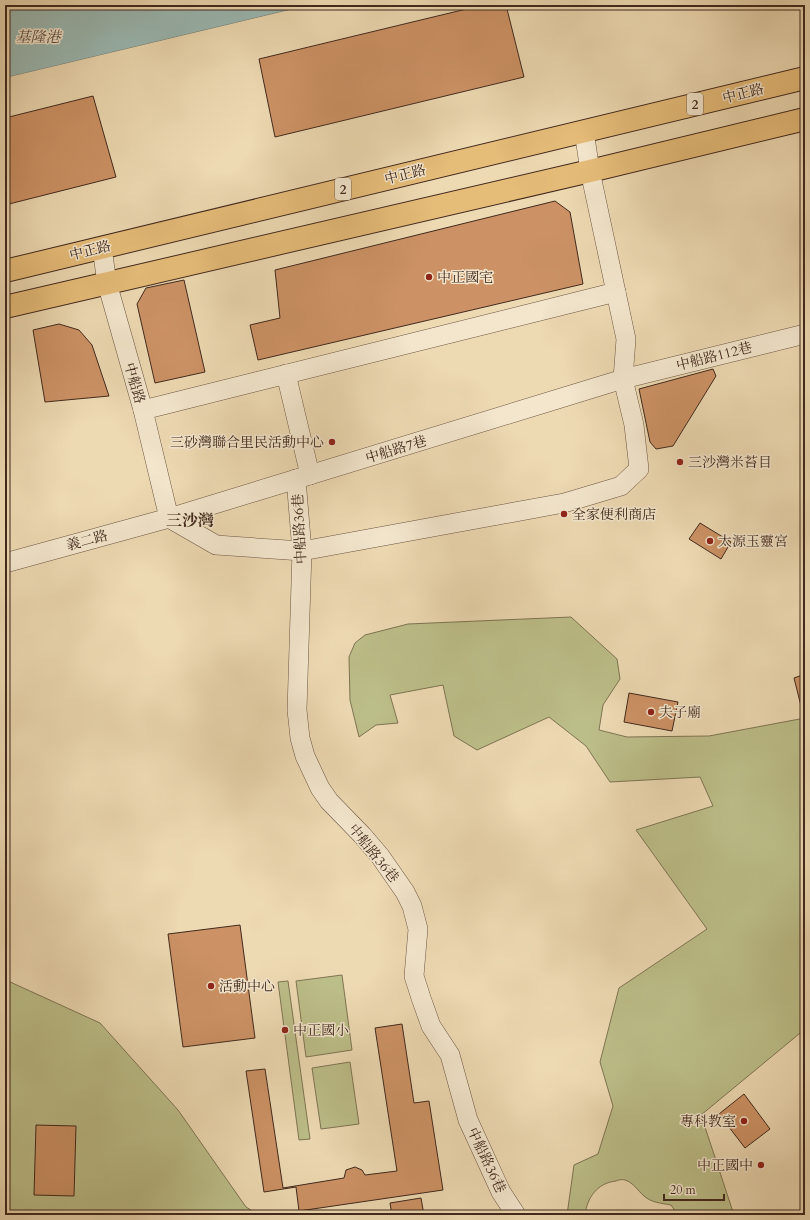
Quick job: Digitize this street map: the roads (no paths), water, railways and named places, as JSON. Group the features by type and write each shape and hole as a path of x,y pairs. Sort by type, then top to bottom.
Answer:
{"main road":[{"name":"中正路","path":"5,271 805,78"},
{"path":"5,308 805,119"}],"street":[{"path":"169,518 216,545 302,551 564,503 621,486 639,469 634,425 623,380 626,339 590,171 584,131"},
{"name":"中船路","path":"102,248 107,283 143,410 169,518"},
{"path":"143,410 616,292"},
{"name":"中船路112巷","path":"623,380 805,334"},
{"name":"中船路36巷","path":"286,374 303,477 298,710 300,738 304,756 320,788 329,802 380,856 405,892 412,906 418,930 414,976 420,998 431,1026 450,1055 468,1120 501,1192 516,1215"},
{"name":"中船路7巷","path":"169,518 623,380"},
{"name":"義二路","path":"5,563 169,518"}],"water":[{"name":"基隆港","path":"5,5 310,5 5,78"}],"place":[{"name":"中正國宅","path":"429,277"},
{"name":"三砂灣聯合里民活動中心","path":"332,442"},
{"name":"三沙灣米苔目","path":"680,462"},
{"name":"全家便利商店","path":"564,514"},
{"name":"太源玉靈宮","path":"710,541"},
{"name":"夫子廟","path":"651,712"},
{"name":"活動中心","path":"211,986"},
{"name":"中正國小","path":"285,1030"},
{"name":"專科教室","path":"744,1121"},
{"name":"中正國中","path":"761,1165"}],"district":[{"name":"三沙灣","path":"190,520"}]}
